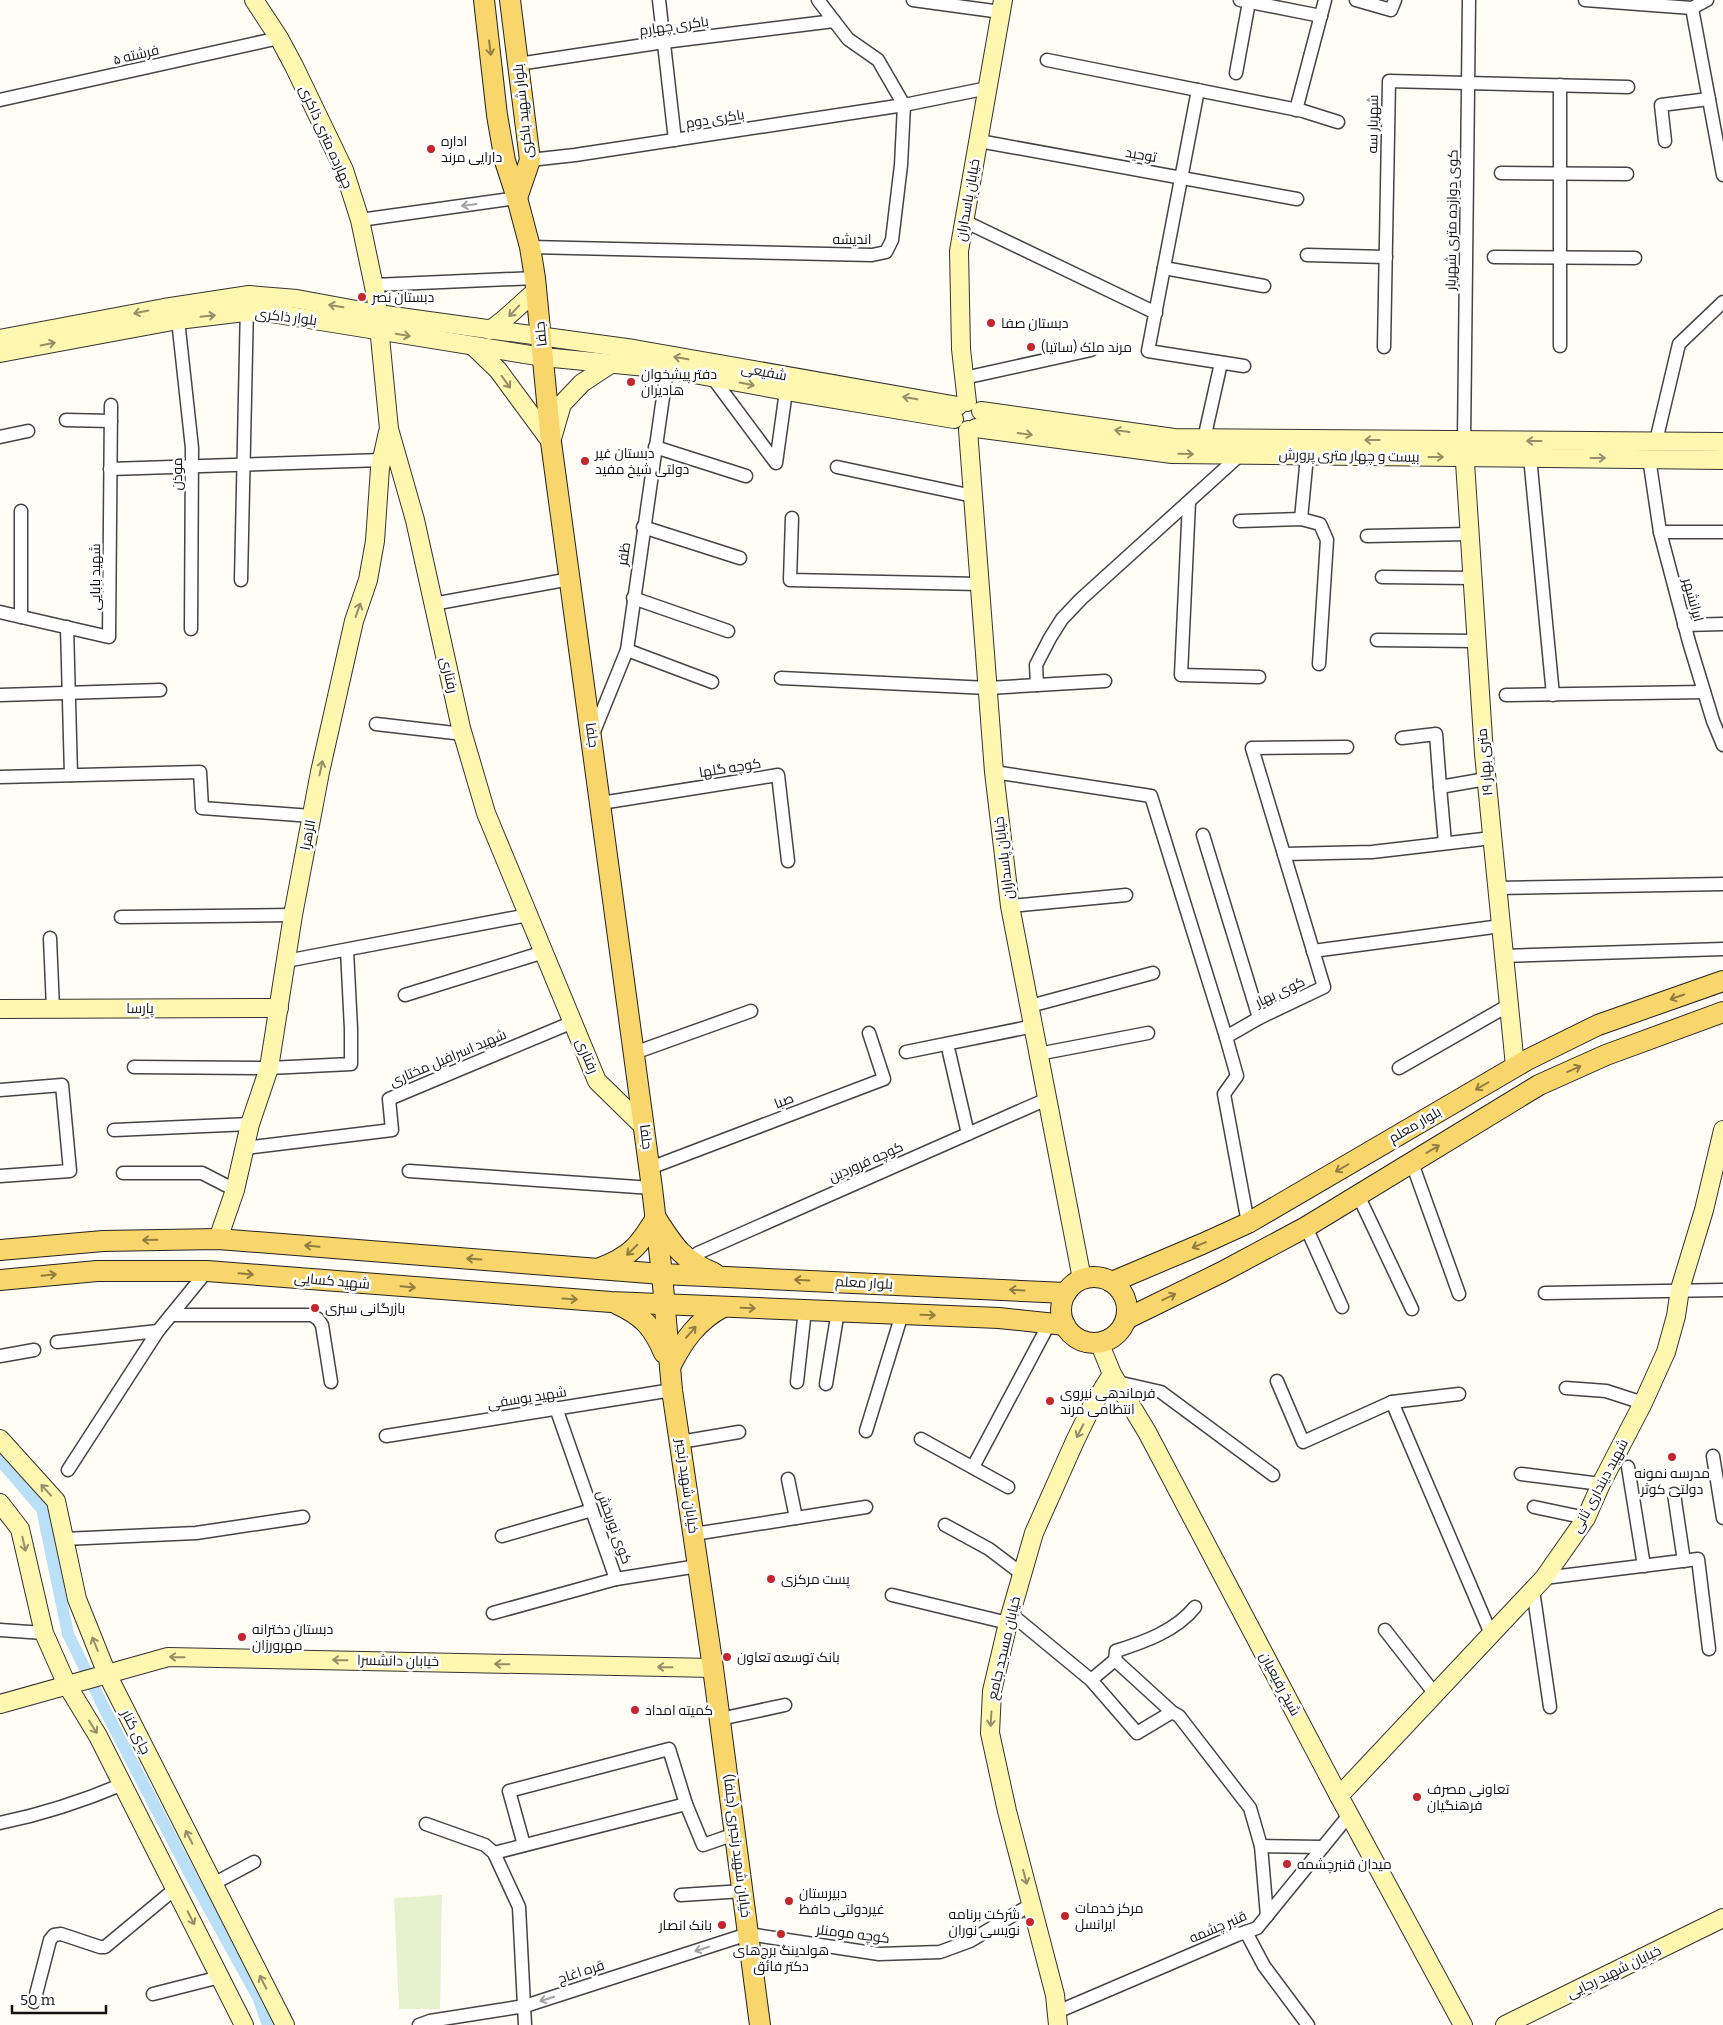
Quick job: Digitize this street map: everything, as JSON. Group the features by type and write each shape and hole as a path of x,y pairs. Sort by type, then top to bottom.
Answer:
{"main road":[{"name":"بلوار شهید باکری","path":"484,0 497,116 505,161 517,198"},
{"name":"بلوار شهید باکری","path":"510,0 530,160 517,198"},
{"name":"جلفا","path":"517,198 530,248 536,284 551,442 650,1168 665,1304"},
{"name":"بلوار معلم","path":"1112,1282 1248,1223 1515,1066 1598,1025 1723,981"},
{"path":"1126,1319 1222,1272 1306,1227 1539,1085 1606,1055 1723,1012"},
{"path":"598,1268 617,1261 632,1252 656,1218 681,1254 696,1265 722,1276"},
{"path":"0,1250 102,1240 218,1238 662,1274"},
{"path":"502,1295 512,1290 517,1280 516,1270 510,1261"},
{"name":"شهید کسایی","path":"0,1280 97,1271 207,1271 502,1295 665,1304"},
{"name":"بلوار معلم","path":"662,1274 1066,1293"},
{"path":"665,1304 999,1318 1057,1324 1080,1339 1099,1342 1112,1338 1120,1330 1126,1319 1127,1307 1124,1296 1112,1282 1105,1278 1093,1277 1082,1279 1072,1285 1066,1293 1057,1324"},
{"path":"611,1302 636,1312 647,1322 657,1336 670,1366"},
{"name":"خیابان شهید رنجبر","path":"665,1304 672,1390 713,1668"},
{"path":"670,1366 687,1337 700,1322 723,1307"},
{"name":"خیابان شهید رنجبری (جلفا)","path":"713,1668 760,2025"}],"street":[{"name":"چهارده متری ذاکری","path":"254,0 279,38 344,170 360,220 374,285 389,429"},
{"path":"660,0 675,140"},
{"path":"818,0 848,39 878,60 904,105"},
{"path":"913,0 1002,6"},
{"path":"1296,110 1325,0"},
{"path":"1356,0 1391,10 1395,0"},
{"name":"کوی دوازده متری شهریار","path":"1464,449 1469,0"},
{"path":"1585,0 1692,8 1707,0"},
{"path":"1236,73 1245,1 1320,16"},
{"name":"خیابان پاسداران","path":"1002,6 959,251 961,349 994,772 1010,906 1082,1279"},
{"path":"1692,8 1723,175"},
{"name":"باکری چهارم","path":"518,64 664,42 834,21"},
{"name":"فرشته ۵","path":"0,100 279,38"},
{"path":"1047,60 1296,110 1338,122"},
{"name":"شهریار سه","path":"1384,347 1389,81 1628,87"},
{"path":"1560,85 1560,346"},
{"name":"باکری دوم","path":"530,160 575,155 904,105 988,88"},
{"path":"1198,90 1148,351 1244,366"},
{"path":"1665,141 1660,105 1709,99"},
{"name":"اندیشه","path":"530,248 872,255 886,252 892,240 901,165 904,105"},
{"name":"توحید","path":"979,141 1297,199"},
{"path":"1502,173 1627,174"},
{"path":"360,220 517,198"},
{"path":"964,221 1156,312"},
{"path":"1307,255 1386,257"},
{"path":"1494,258 1635,258"},
{"path":"1164,268 1264,286"},
{"path":"374,285 536,284"},
{"path":"490,330 507,319 536,284"},
{"name":"بلوار ذاکری","path":"0,339 164,308 247,304 296,299 473,346 543,357"},
{"path":"1656,441 1679,344 1723,302"},
{"path":"241,580 247,304"},
{"name":"بلوار ذاکری","path":"0,353 178,320 247,304"},
{"name":"موذن","path":"178,320 192,448 191,628"},
{"name":"بلوار ذاکری","path":"378,322 490,330 540,337"},
{"name":"شفیعی","path":"540,337 634,349 787,384 967,416"},
{"path":"473,346 498,370 551,442"},
{"path":"964,378 1091,350"},
{"name":"شفیعی","path":"543,357 614,362 712,377 787,384"},
{"path":"551,442 562,404 582,383 614,362"},
{"path":"1204,438 1221,363"},
{"name":"ظفر","path":"592,738 627,650 666,369"},
{"path":"712,377 776,463 787,384"},
{"name":"شهید بابایی","path":"0,612 109,637 111,404"},
{"name":"بیست و چهار متری پرورش","path":"967,416 1172,454 1307,456 1656,441 1723,442"},
{"name":"بیست و چهار متری پرورش","path":"967,416 1174,438 1464,449 1530,457 1723,460"},
{"path":"66,420 111,421"},
{"name":"الزهرا","path":"218,1238 235,1190 250,1124 269,1068 293,915 320,772 354,620 368,580 375,541 382,460 389,429"},
{"name":"رفتاری","path":"389,429 415,520 463,734 486,813 597,1081 644,1127"},
{"path":"0,437 28,432"},
{"path":"655,447 746,476"},
{"name":"۱۹ متری بهار","path":"1464,449 1486,780 1515,1066"},
{"path":"1037,685 1036,665 1062,619 1081,599 1240,455"},
{"path":"1301,519 1307,456"},
{"path":"1530,457 1553,695"},
{"name":"ایرانشهر","path":"1649,458 1660,532 1684,625 1713,721 1723,745"},
{"path":"110,469 382,460"},
{"path":"836,467 973,496"},
{"path":"1189,502 1181,675 1259,677"},
{"path":"21,511 21,617"},
{"path":"792,518 790,580 979,584"},
{"path":"1240,521 1301,519 1320,524 1327,540 1319,664"},
{"path":"643,527 740,558"},
{"path":"1660,532 1723,532"},
{"path":"1367,536 1469,534"},
{"path":"1382,577 1472,578"},
{"path":"433,604 570,579"},
{"path":"633,598 728,632"},
{"path":"1684,625 1723,624"},
{"path":"68,627 71,775"},
{"path":"1377,640 1476,641"},
{"path":"627,650 712,682"},
{"path":"781,678 988,688 1104,681"},
{"path":"0,695 160,690"},
{"path":"1506,695 1704,692"},
{"path":"376,724 463,734"},
{"path":"1402,738 1436,734 1445,844"},
{"name":"کوی بهار","path":"1226,1038 1259,1018 1324,988 1252,748 1347,747"},
{"path":"0,777 200,772 202,808 312,816"},
{"path":"994,772 1151,796 1237,1076 1224,1094 1248,1223"},
{"name":"کوچه گلها","path":"601,803 778,775 788,861"},
{"path":"1440,787 1486,780"},
{"path":"1203,835 1259,1018"},
{"path":"1284,854 1372,852 1492,838"},
{"path":"1497,888 1723,884"},
{"path":"1010,906 1126,895"},
{"path":"121,917 293,915"},
{"path":"286,961 528,915"},
{"path":"1313,951 1501,926"},
{"path":"50,938 53,1008"},
{"path":"1504,956 1723,948"},
{"path":"134,1067 269,1068 350,1064 351,1029 347,950"},
{"path":"405,995 544,952"},
{"path":"1030,1006 1154,974"},
{"path":"1399,1068 1509,1005"},
{"name":"پارسا","path":"0,1009 279,1008"},
{"path":"634,1053 751,1011"},
{"name":"شهید اسرافیل مختاری","path":"245,1148 392,1130 389,1098 573,1022"},
{"path":"906,1052 1034,1026"},
{"name":"صبا","path":"650,1168 884,1079 869,1032"},
{"path":"1038,1054 1148,1033"},
{"path":"949,1052 968,1134"},
{"path":"0,1090 62,1085 70,1171 0,1176"},
{"name":"کوچه فروردین","path":"698,1253 1047,1099"},
{"path":"114,1130 250,1124"},
{"name":"شهید دینداری ثانی","path":"1339,1796 1538,1584 1586,1518 1601,1484 1643,1404 1666,1352 1676,1316 1680,1289 1704,1210 1723,1130"},
{"path":"1412,1163 1459,1294"},
{"path":"409,1171 652,1188"},
{"path":"123,1173 202,1172 235,1190"},
{"path":"1358,1196 1412,1309"},
{"path":"1306,1227 1342,1307"},
{"path":"68,1470 158,1332 207,1271"},
{"path":"1545,1293 1680,1289 1723,1290"},
{"path":"797,1382 805,1310"},
{"path":"826,1384 838,1311"},
{"path":"866,1431 902,1314"},
{"path":"171,1315 312,1315 322,1325 331,1382"},
{"path":"973,1467 1057,1324"},
{"path":"57,1342 158,1332"},
{"name":"شیخ رفیعیان","path":"1099,1342 1115,1378 1147,1432 1349,1816 1463,2025"},
{"path":"0,1356 34,1350"},
{"path":"1115,1378 1161,1392 1273,1475"},
{"name":"خیابان مسجد جامع","path":"1058,2018 1055,1996 1007,1811 990,1733 992,1691 1034,1533 1075,1441 1092,1408 1115,1378"},
{"path":"1277,1381 1303,1442 1392,1402 1460,1394"},
{"path":"1566,1388 1606,1391 1643,1404"},
{"name":"شهید یوسفی","path":"386,1436 672,1390"},
{"path":"1392,1402 1491,1634"},
{"name":"کوی نوربخش","path":"556,1408 616,1579 698,1566"},
{"path":"680,1442 739,1432"},
{"name":"چای کنار","path":"0,1439 56,1501 77,1599 107,1674 285,2025"},
{"path":"921,1439 1008,1486"},
{"path":"1713,1456 1723,1518"},
{"path":"1628,1467 1644,1566"},
{"path":"1521,1474 1601,1484"},
{"path":"788,1479 796,1518"},
{"path":"1674,1494 1684,1561"},
{"path":"0,1503 20,1529 44,1633 67,1685 98,1736 123,1784 244,2025"},
{"path":"694,1534 866,1507"},
{"path":"1534,1507 1586,1518"},
{"path":"502,1536 592,1510"},
{"path":"64,1539 196,1533 303,1517"},
{"path":"945,1525 989,1549 1022,1574"},
{"path":"1550,1707 1538,1584 1644,1566 1698,1560 1709,1649"},
{"path":"493,1613 616,1579"},
{"path":"892,1595 1010,1619 1090,1680 1137,1733 1172,1712"},
{"path":"1090,1680 1115,1660 1116,1650 1153,1639 1190,1613 1195,1607"},
{"path":"0,1630 44,1633"},
{"path":"1385,1630 1435,1694"},
{"name":"خیابان دانشسرا","path":"0,1704 168,1657 713,1668"},
{"path":"1115,1660 1172,1712 1180,1716 1250,1808 1261,1846 1267,1916"},
{"path":"720,1719 785,1705"},
{"path":"524,1845 509,1791 669,1749 686,1804 703,1845 735,1834"},
{"path":"0,1823 36,1815 71,1804 123,1784"},
{"path":"494,1853 686,1804"},
{"name":"قنبر چشمه","path":"1058,2018 1257,1928 1349,1816"},
{"path":"426,1824 485,1845 494,1853 519,1907 525,2025"},
{"path":"1261,1846 1324,1847"},
{"path":"213,1884 254,1862"},
{"path":"34,2002 50,1940 54,1935 61,1934 105,1947 176,1888"},
{"path":"681,1896 742,1890"},
{"name":"کوچه مومنلر","path":"748,1934 879,1954 940,1952 970,1941 1032,1904"},
{"name":"خیابان شهید رجایی","path":"1505,2025 1723,1918"},
{"path":"1246,1932 1264,1966 1308,2025"},
{"name":"قره اغاج","path":"420,2025 430,2021 525,2006 748,1934"},
{"path":"154,1994 220,1976"}],"green space":[{"path":"442,1895 440,2009 399,2009 394,1898"}],"waterway":[{"path":"0,1460 42,1509 68,1634 190,1874 258,1997 268,2025"}],"place":[{"name":"اداره دارایی مرند","path":"431,149"},
{"name":"دبستان نصر","path":"362,297"},
{"name":"دبستان صفا","path":"991,323"},
{"name":"مرند ملک (ساتیا)","path":"1031,347"},
{"name":"دفتر پیشخوان هادیران","path":"631,382"},
{"name":"دبستان غیر دولتی شیخ مفید","path":"585,461"},
{"name":"بازرگانی سبزی","path":"315,1308"},
{"name":"فرماندهی نیروی انتظامی مرند","path":"1050,1401"},
{"name":"مدرسه نمونه دولتی کوثر","path":"1672,1457"},
{"name":"پست مرکزی","path":"771,1579"},
{"name":"دبستان دخترانه مهرورزان","path":"242,1637"},
{"name":"بانک توسعه تعاون","path":"727,1657"},
{"name":"کمیته امداد","path":"635,1710"},
{"name":"تعاونی مصرف فرهنگیان","path":"1417,1797"},
{"name":"میدان قنبرچشمه","path":"1287,1864"},
{"name":"دبیرستان غیردولتی حافظ","path":"789,1901"},
{"name":"مرکز خدمات ایرانسل","path":"1065,1916"},
{"name":"شرکت برنامه نویسی نوران","path":"1030,1922"},
{"name":"بانک انصار","path":"722,1925"},
{"name":"هولدینگ برج‌های دکتر فائق","path":"781,1934"}]}
